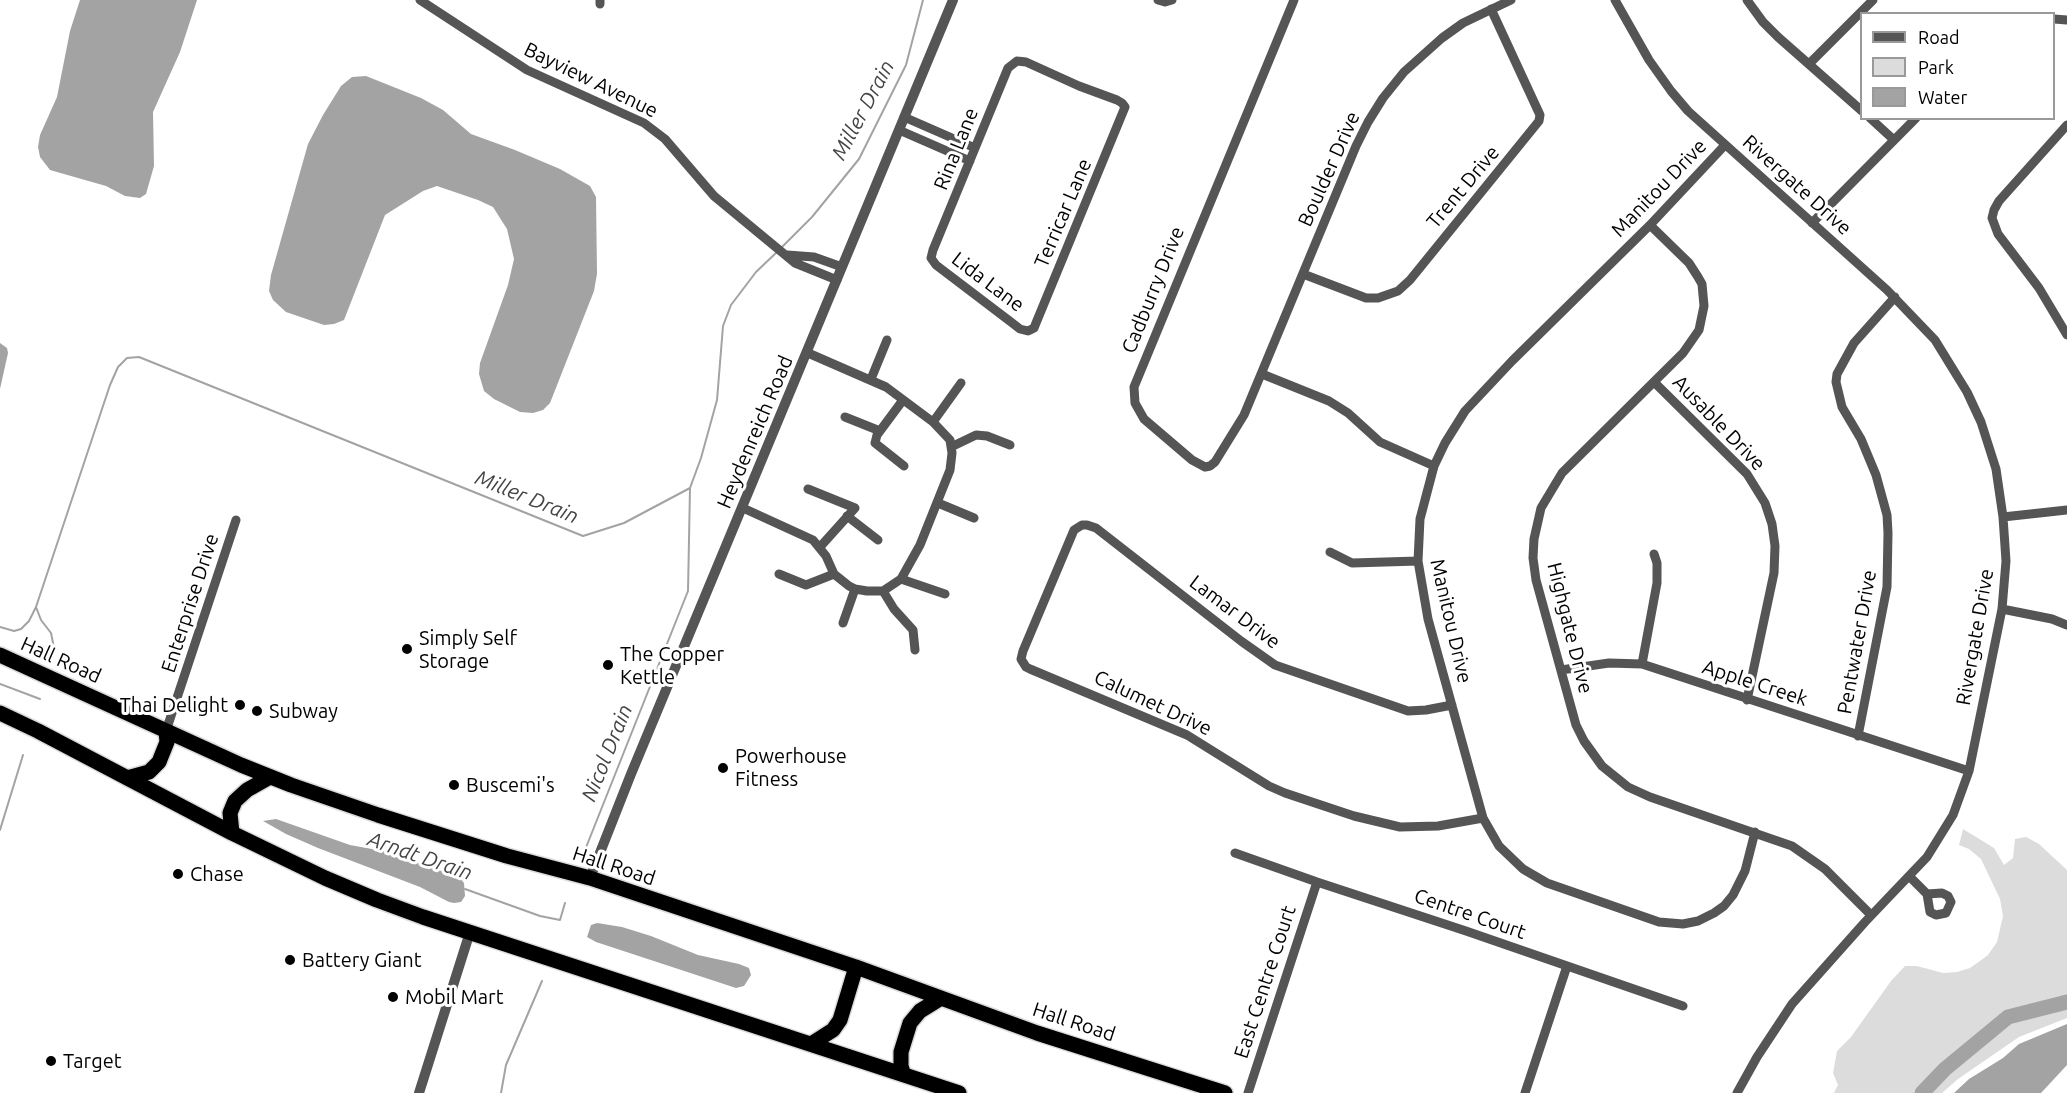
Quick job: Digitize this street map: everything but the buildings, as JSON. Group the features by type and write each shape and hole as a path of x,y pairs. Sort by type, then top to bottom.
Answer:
{"highway":[{"name":"Hall Road","path":"0,655 270,777 378,815 590,878 856,967 1037,1033 1225,1093"},
{"path":"0,713 232,833 348,888 423,917 959,1093"},
{"path":"127,778 149,772 159,762 167,742 166,731"},
{"path":"232,833 230,813 235,801 247,790 270,777"},
{"path":"811,1044 833,1030 840,1020 856,967"},
{"path":"904,1075 901,1066 901,1052 910,1023 920,1011 941,998"}],"street":[{"name":"Bayview Avenue","path":"420,0 527,70 623,112 654,130 674,149 714,196 800,266 837,280"},
{"name":"Heydenreich Road","path":"590,878 631,774 953,0"},
{"path":"1158,0 1165,2 1173,0"},
{"name":"Cadburry Drive","path":"1262,374 1244,415 1215,462 1210,466 1205,467 1192,460 1144,419 1135,403 1134,387 1141,368 1294,0"},
{"name":"Boulder Drive","path":"1262,374 1356,146 1383,98 1421,55 1463,23 1511,0"},
{"name":"Rivergate Drive","path":"1615,0 1635,38 1671,91 1688,111 1895,297 1935,340 1967,392 1991,450 2003,518 2006,561 2001,609 1969,771 1944,832 1910,877 1871,915 1792,1004 1757,1057 1737,1093"},
{"path":"1747,0 1763,22 1860,109"},
{"path":"1861,12 1873,0"},
{"name":"Trent Drive","path":"1303,274 1366,298 1378,298 1398,291 1410,280 1539,121 1540,115 1491,9"},
{"path":"1809,64 1860,13"},
{"name":"Rina Lane","path":"932,254 1008,68 1017,61 1026,62 1117,100 1125,107"},
{"name":"Terricar Lane","path":"1031,330 1036,323 1125,107"},
{"path":"904,117 975,148"},
{"path":"1872,120 1894,140"},
{"path":"1812,223 1914,120"},
{"path":"2067,125 2061,140 2012,185 1999,201 1992,218 1998,234 2039,288 2067,335"},
{"path":"899,130 970,161"},
{"name":"Manitou Drive","path":"1725,145 1650,225 1480,393 1453,428 1434,466 1420,519 1418,561 1426,609 1483,818 1503,851 1523,870 1536,878 1670,924 1698,921 1725,906 1738,888 1755,832"},
{"name":"Highgate Drive","path":"1650,225 1689,263 1701,284 1704,306 1699,330 1690,344 1563,473 1541,508 1536,526 1533,558 1541,601 1579,733 1596,759 1628,787 1650,797 1792,846 1840,882 1871,915"},
{"name":"Lida Lane","path":"932,254 931,258 936,265 1020,329 1031,330"},
{"path":"787,255 814,257 842,267"},
{"name":"Pentwater Drive","path":"1858,736 1887,587 1887,515 1876,475 1861,439 1842,407 1836,382 1837,374 1854,344 1895,297"},
{"path":"871,379 887,340"},
{"path":"743,508 805,535 820,547 834,574 855,589 883,591 902,579 938,503 950,470 951,447 946,435 933,422 886,387 808,353"},
{"path":"1262,374 1329,402 1348,413 1380,442 1434,466"},
{"name":"Ausable Drive","path":"1653,382 1747,474 1765,503 1772,524 1775,546 1774,573 1747,700"},
{"path":"933,422 961,383"},
{"path":"903,400 880,431 875,443 904,466"},
{"path":"845,417 880,431"},
{"path":"951,447 976,435 987,436 1010,445"},
{"path":"808,489 855,508 820,547"},
{"path":"938,503 974,518"},
{"path":"2003,518 2067,510"},
{"path":"847,516 878,540"},
{"name":"Enterprise Drive","path":"166,731 236,520"},
{"name":"Lamar Drive","path":"1082,525 1096,528 1241,641 1275,664 1408,711 1452,705"},
{"name":"Calumet Drive","path":"1082,525 1074,530 1023,651 1021,659 1026,667 1178,730 1276,790 1347,814 1381,823 1409,827 1448,825 1483,818"},
{"path":"1330,552 1352,563 1418,561"},
{"path":"1642,664 1657,583 1657,562 1654,554"},
{"path":"779,574 806,585 834,574"},
{"path":"902,579 945,594"},
{"path":"843,623 855,589"},
{"path":"883,591 894,609 914,630 915,651"},
{"path":"2001,609 2052,619 2067,625"},
{"name":"Apple Creek","path":"1561,670 1609,663 1642,664 1969,771"},
{"name":"Centre Court","path":"1235,853 1683,1006"},
{"path":"1910,877 1927,894"},
{"name":"East Centre Court","path":"1248,1093 1317,882"},
{"path":"419,1093 470,932"},
{"path":"1526,1093 1567,966"}],"green space":[{"path":"1963,829 1994,848 2004,865 2013,858 2015,839 2026,837 2039,844 2067,870 2067,1018 2019,1037 1958,1079 1942,1093 1834,1093 1838,1085 1833,1073 1837,1051 1851,1037 1891,981 1905,966 1917,966 1943,973 1957,972 1970,968 1988,955 1997,942 2003,916 2000,899 1981,859 1969,849 1959,845"}],"water":[{"path":"80,0 197,0 180,52 153,112 154,166 146,194 140,198 125,196 106,186 50,170 40,157 38,147 40,135 57,97 70,31"},
{"path":"366,76 421,98 443,110 471,134 560,169 590,186 596,197 597,274 594,291 550,403 543,410 533,413 520,412 494,399 484,391 479,374 480,363 508,285 514,259 507,229 493,207 478,200 437,186 423,191 385,215 344,320 324,325 286,312 273,300 269,291 271,275 308,144 341,86 352,77"},
{"path":"0,343 7,348 8,353 0,389"},
{"path":"276,819 350,845 383,851 459,877 464,883 465,896 461,902 449,902 420,887 318,848 263,821"},
{"path":"597,923 622,927 698,955 739,964 749,968 751,975 744,986 736,988 596,942 587,937 591,925"},
{"path":"2067,1024 2067,1065 2041,1093 1954,1093 1969,1079 2003,1058 2019,1044"}],"waterway":[{"name":"Miller Drain","path":"782,247 812,217 859,159 906,65 923,0"},
{"name":"Nicol Drain","path":"583,855 688,591 690,488 717,400 723,326 731,305 756,272 778,251"},
{"name":"Miller Drain","path":"0,627 14,631 21,629 29,621 36,607 110,385 118,367 127,358 139,357 583,536 624,523 690,488"},
{"name":"Arndt Drain","path":"36,607 41,620 51,633 55,653"},
{"path":"0,684 40,699"},
{"name":"Arndt Drain","path":"0,830 23,755"},
{"name":"Arndt Drain","path":"465,889 540,916 560,920 565,903"},
{"name":"Nicol Drain","path":"501,1093 506,1065 542,981"},
{"path":"1922,1093 1945,1069 2008,1017 2067,1002"}],"place":[{"name":"Simply Self Storage","path":"407,649"},
{"name":"The Copper Kettle","path":"608,665"},
{"name":"Thai Delight","path":"240,705"},
{"name":"Subway","path":"257,711"},
{"name":"Powerhouse Fitness","path":"723,768"},
{"name":"Buscemi's","path":"454,785"},
{"name":"Chase","path":"178,874"},
{"name":"Battery Giant","path":"290,960"},
{"name":"Mobil Mart","path":"393,997"},
{"name":"Target","path":"51,1061"}]}
